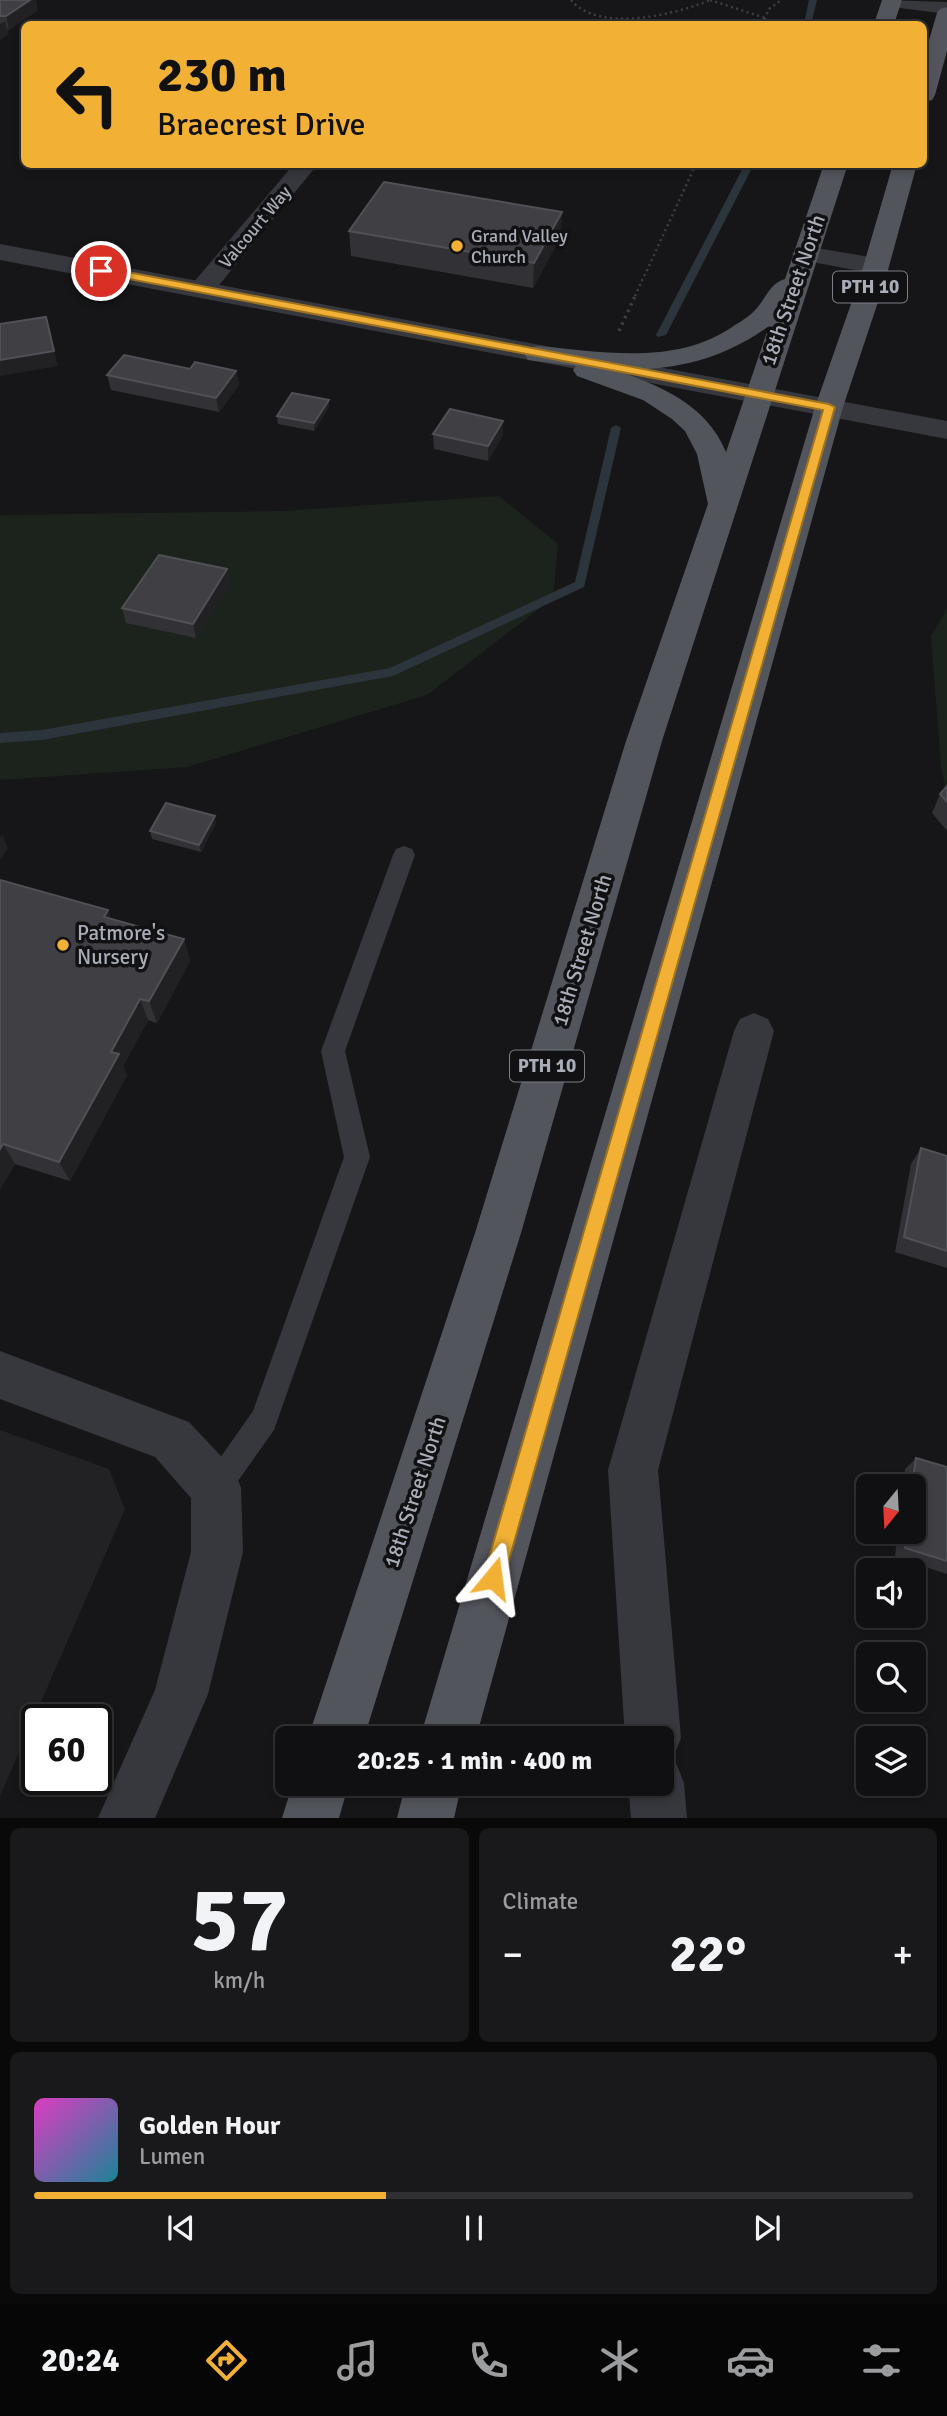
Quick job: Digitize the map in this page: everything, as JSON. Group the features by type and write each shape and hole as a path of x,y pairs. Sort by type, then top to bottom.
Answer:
{"main road":[{"path":"885,21 892,0"},
{"path":"927,84 947,10"},
{"name":"18th Street North","path":"340,1726 498,1233 644,741 835,168"},
{"name":"PTH 10","path":"450,1726 829,407 876,265 904,168"},
{"path":"538,354 616,361 669,360 700,356 727,344 761,320 803,260"},
{"path":"538,354 621,382 663,400 690,418 706,441 715,464 722,503"},
{"path":"310,1818 317,1796"},
{"path":"425,1818 431,1796"}],"street":[{"path":"892,0 947,10"},
{"name":"Valcourt Way","path":"202,289 227,263 304,168"},
{"path":"0,252 947,430"},
{"path":"803,260 876,265"},
{"path":"652,1726 633,1470 754,1031"},
{"path":"0,1375 172,1439 216,1488 217,1552 181,1694 126,1818"},
{"path":"657,1796 659,1818"}],"lane":[{"path":"216,1488 264,1420 357,1157 332,1051 404,855"}],"path":[{"path":"571,0 578,10 606,19 666,13 692,8 710,0 765,18"},
{"path":"764,21 769,9 781,0"},
{"path":"618,333 694,168"}],"shaded area":[{"path":"499,496 558,544 553,598 427,695 187,767 0,780 0,515 284,511"},
{"path":"947,609 947,794 941,766 931,636"},
{"path":"0,1430 109,1469 125,1509 40,1704 21,1704 21,1748 0,1796"}],"building":[{"path":"0,0 30,0 6,16 0,16"},
{"path":"384,182 562,212 534,263 349,231"},
{"path":"46,317 54,351 0,360 0,324"},
{"path":"124,355 190,369 195,362 236,371 216,398 107,375"},
{"path":"292,393 329,400 314,423 277,416"},
{"path":"450,409 503,421 488,446 433,434"},
{"path":"159,555 227,569 193,624 122,608"},
{"path":"947,786 947,802 940,794"},
{"path":"166,803 215,816 199,845 150,831"},
{"path":"0,880 108,910 104,917 184,939 149,1001 140,999 111,1052 119,1054 59,1162 3,1144 0,1149"},
{"path":"921,1148 947,1156 947,1251 904,1237"},
{"path":"916,1458 947,1467 947,1561 905,1548 905,1544 926,1544 926,1474 914,1474"}],"waterway":[{"path":"808,21 813,0"},
{"path":"661,335 748,168"},
{"path":"0,738 42,735 393,672 580,584 616,428"}],"place":[{"name":"Grand Valley Church","path":"457,246"},
{"name":"Patmore's Nursery","path":"63,945"}],"route":[{"path":"101,271 829,407 493,1578"}]}
